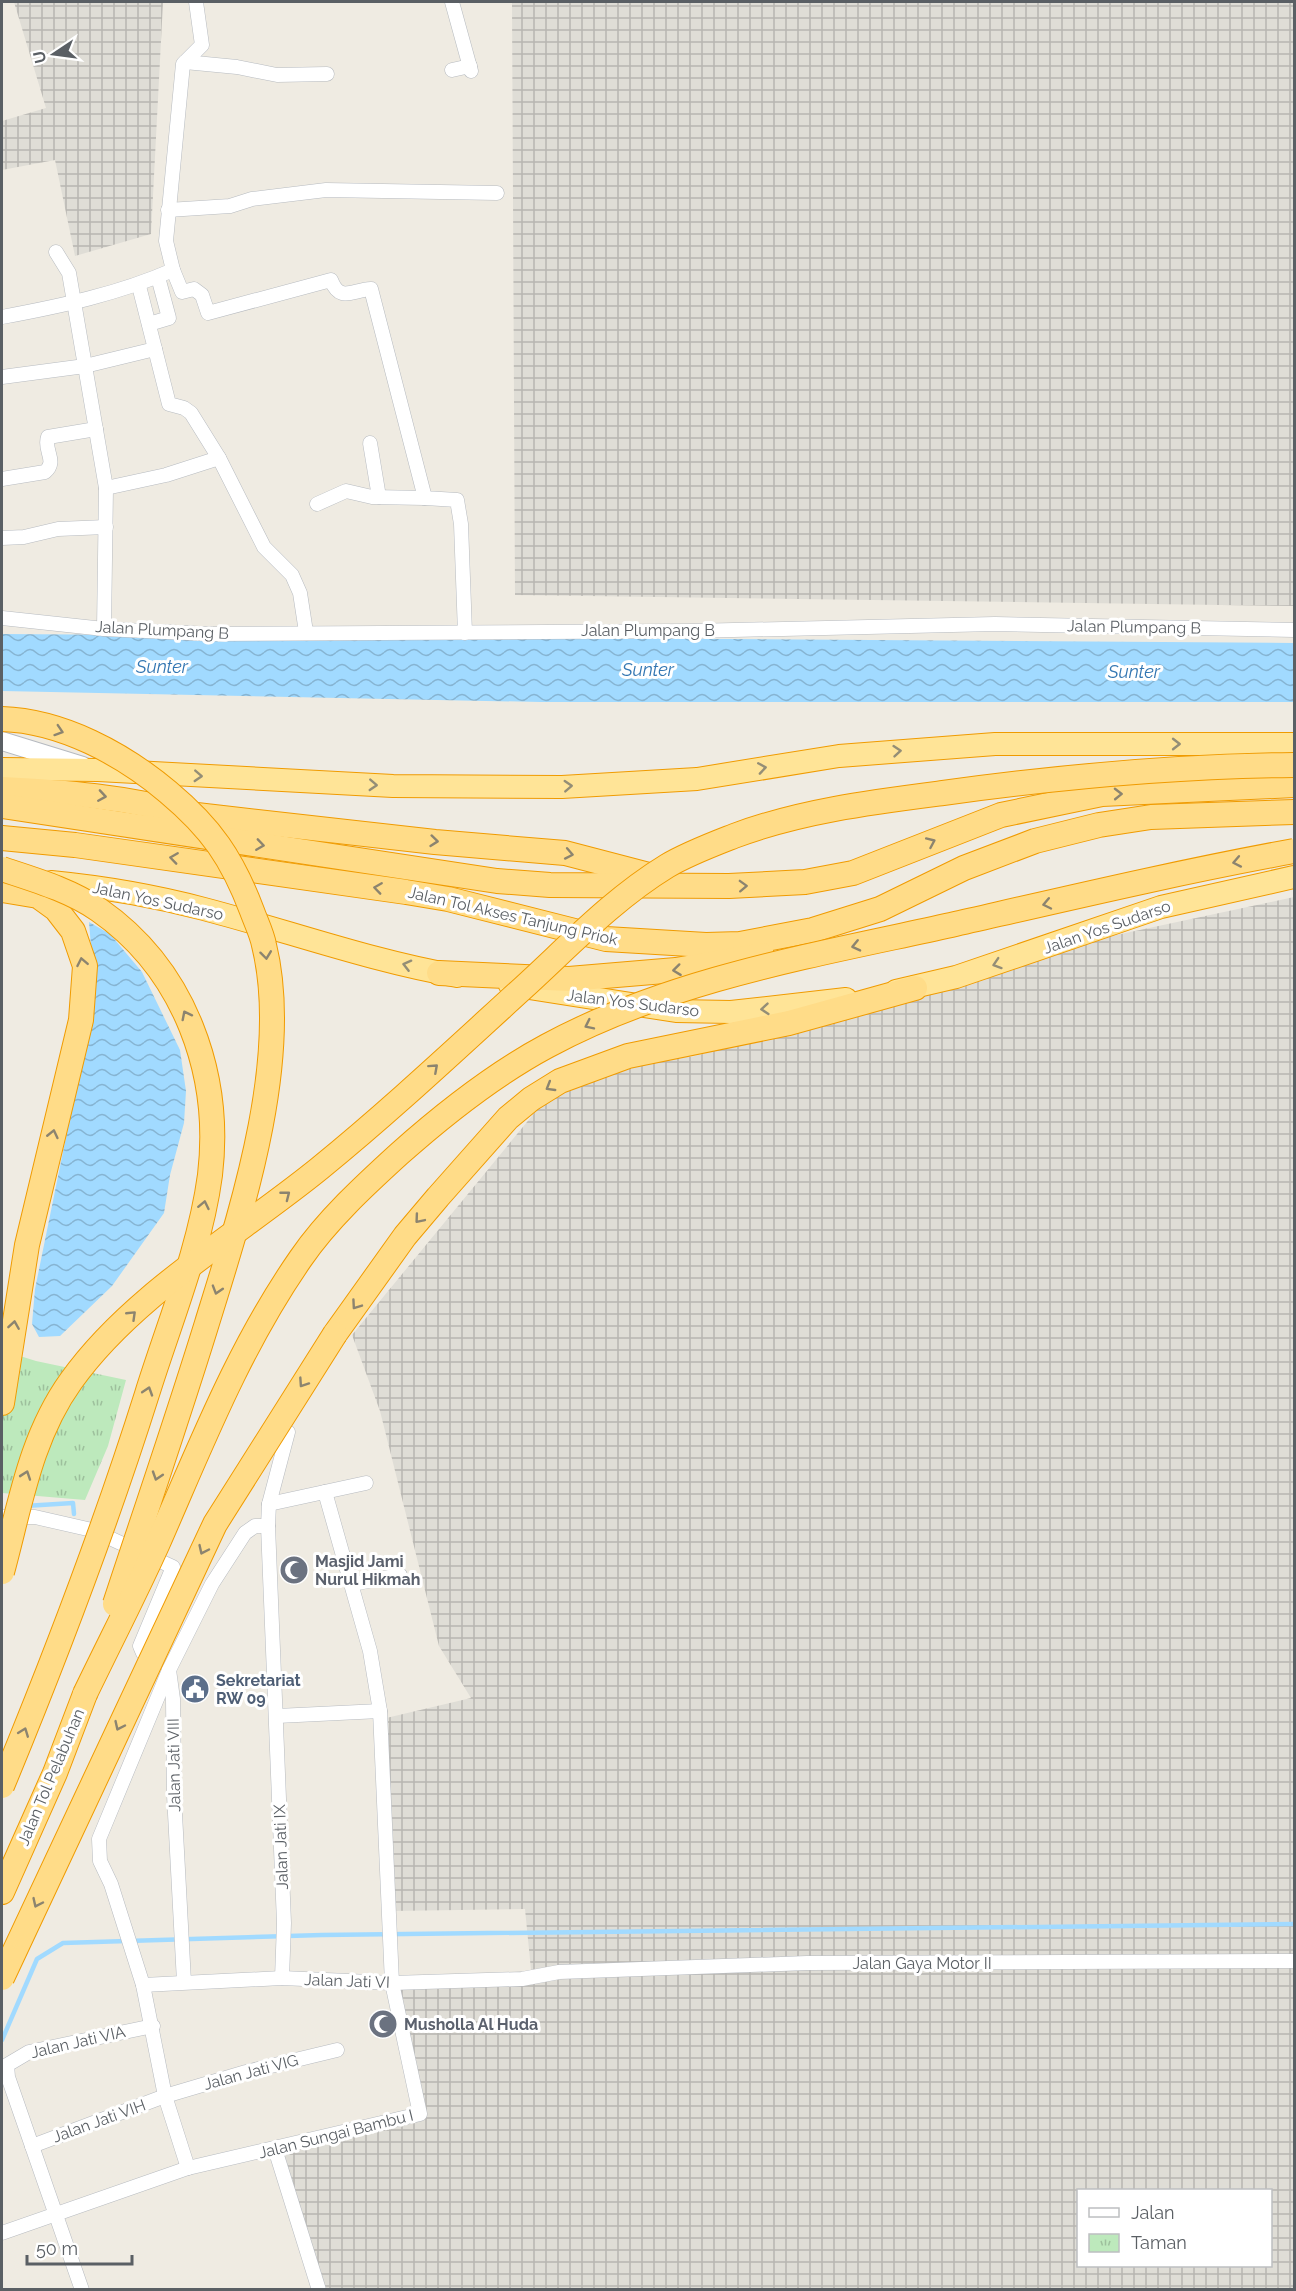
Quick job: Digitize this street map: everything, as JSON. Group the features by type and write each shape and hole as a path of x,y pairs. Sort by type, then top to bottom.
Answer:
{"highway":[{"path":"2,719 58,730 109,750 157,782 199,818 223,848 240,880 264,945 269,980 271,1017 260,1136 188,1382 85,1694"},
{"path":"2,769 98,770 393,786 562,786 697,778 839,756 995,744 1294,744"},
{"path":"2,1572 23,1484 37,1444 70,1382 89,1357 154,1294 319,1169 612,907 670,864 737,835 772,825 824,812 902,798 1031,781 1133,772 1294,765"},
{"name":"Jalan Tol Akses Tanjung Priok","path":"2,806 497,881 550,885 766,885 849,874 1001,815 1102,794 1294,785"},
{"path":"2,789 82,793 157,806 188,814 435,842 565,853 684,885"},
{"name":"Jalan Tol Akses Tanjung Priok","path":"2,838 75,844 448,899 606,939 706,945 756,942 813,930 880,909 964,868 1035,841 1089,827 1151,816 1294,812"},
{"path":"85,1694 156,1548 221,1395 274,1299 304,1254 377,1174 444,1114 493,1079 546,1047 599,1020 712,981 966,921 1294,851"},
{"path":"2,869 54,887 99,910 139,945 165,979 186,1014 203,1055 211,1097 213,1146 209,1179 197,1235 138,1422 87,1570 2,1786"},
{"name":"Jalan Yos Sudarso","path":"2,880 29,880 99,888 203,908 310,940 439,973 596,1000 676,1011 731,1012 791,1006 915,988 1044,949 1161,907 1294,877"},
{"path":"2,890 38,896 56,909 73,931 85,966 81,1020 27,1245 2,1403"},
{"path":"439,973 548,980 676,970 766,954 813,930"},
{"path":"2,1978 215,1524 297,1392 377,1276 418,1220 508,1118 531,1098 560,1081 628,1056 789,1023 915,988"},
{"name":"Jalan Tol Pelabuhan","path":"2,1892 55,1773 85,1694"}],"main road":[{"path":"2,741 98,770"}],"street":[{"path":"196,2 203,40 199,50 185,62 166,241 173,270 182,292 194,289 202,295 208,313 331,280 335,291 342,294 371,289 425,498"},
{"path":"452,2 471,68 452,70"},
{"path":"185,62 237,67 277,75 327,74"},
{"path":"168,210 230,206 252,199 326,190 497,193"},
{"path":"56,252 69,273 106,488 104,629"},
{"path":"2,317 75,303 139,286 148,279 173,270"},
{"path":"149,324 169,318 158,277"},
{"path":"139,286 170,404 184,408 191,413 219,458 264,547 292,575 300,593 306,632"},
{"path":"2,378 85,366 155,350"},
{"path":"2,479 45,472 51,467 52,462 46,443 48,437 96,429"},
{"path":"370,443 380,497"},
{"path":"106,488 166,475 219,458"},
{"path":"317,504 346,491 380,497 457,500 461,524 465,633"},
{"path":"2,538 24,537 58,529 106,527"},
{"name":"Jalan Plumpang B","path":"2,618 104,629 209,634 465,633 995,624 1294,630"},
{"name":"Jalan Jati IX","path":"282,1978 284,1923 268,1526 269,1504 288,1432"},
{"path":"269,1504 366,1483"},
{"name":"Jalan Sungai Bambu I","path":"2,2233 188,2169 420,2114 392,1983 380,1711 370,1651 325,1492"},
{"path":"2,1517 35,1517 92,1530 212,1584"},
{"path":"188,2169 165,2096 153,2026 143,1985 126,1927 100,1861 99,1839 169,1670 212,1584 245,1533 255,1526 268,1526"},
{"path":"169,1670 143,1653 140,1646 173,1567"},
{"path":"352,1584 400,1575"},
{"name":"Jalan Jati VIII","path":"169,1670 173,1699 174,1795 184,1982"},
{"path":"277,1716 380,1711"},
{"name":"Jalan Gaya Motor II","path":"549,1973 807,1963 1294,1961"},
{"name":"Jalan Jati VI","path":"143,1985 282,1978 392,1983 522,1979 549,1973"},
{"name":"Jalan Jati VIA","path":"32,2146 8,2077 7,2065 30,2052 153,2026"},
{"name":"Jalan Jati VIG","path":"165,2096 246,2072 337,2050"},
{"name":"Jalan Jati VIH","path":"32,2146 165,2096"},
{"path":"32,2146 82,2289"},
{"path":"275,2150 319,2289"}],"shaded area":[{"path":"14,2 163,2 151,234 75,256 55,160 2,170 2,121 46,108"},
{"path":"512,2 1294,2 1294,606 515,595"},
{"path":"1294,897 1294,2289 315,2289 273,2152 422,2115 395,1983 532,1980 525,1909 391,1911 382,1719 471,1698 439,1646 380,1411 352,1335 550,1094 663,1049 691,1057 905,1002 1046,950"}],"green space":[{"path":"4,1351 36,1361 126,1380 108,1446 85,1500 2,1493"}],"water":[{"name":"Sunter","path":"2,634 1294,643 1294,702 540,702 2,691"},
{"path":"89,922 110,934 142,972 180,1050 186,1091 184,1123 170,1175 164,1213 112,1286 60,1336 39,1337 32,1324 35,1289 95,995"}],"waterway":[{"path":"25,1506 73,1503 74,1514"},
{"path":"2,2040 37,1959 63,1943 322,1935 1294,1924"}],"place":[{"name":"Masjid Jami Nurul Hikmah","path":"294,1570"},
{"name":"Sekretariat RW 09","path":"195,1689"},
{"name":"Musholla Al Huda","path":"383,2024"}]}
